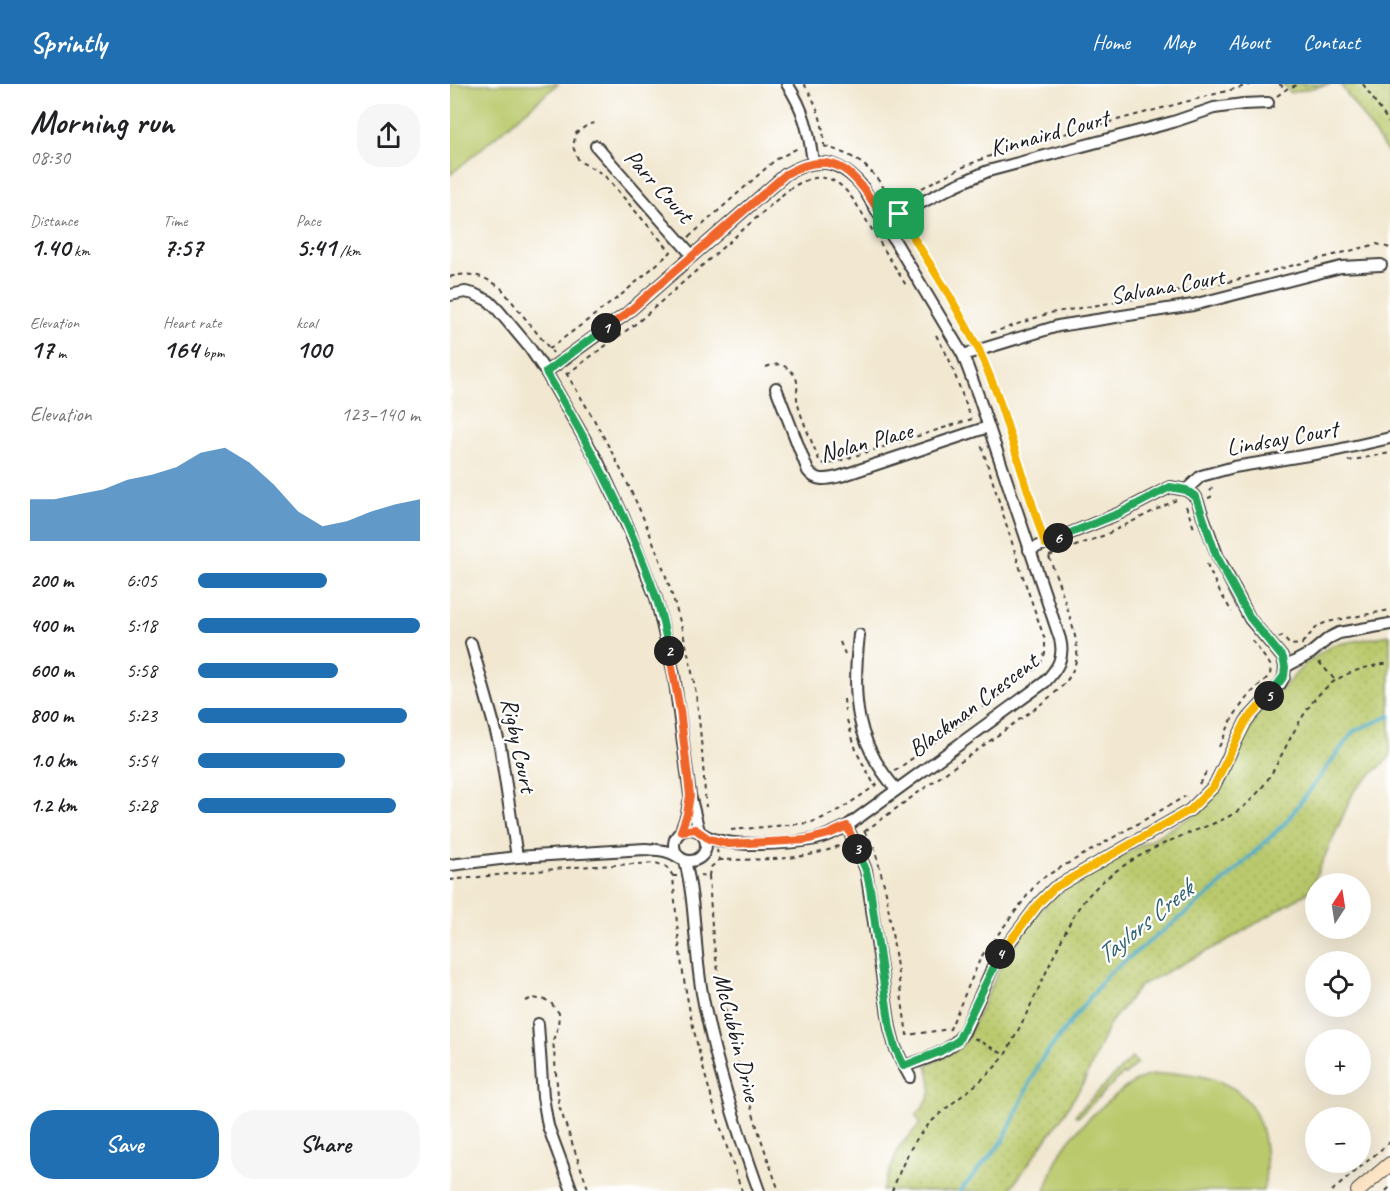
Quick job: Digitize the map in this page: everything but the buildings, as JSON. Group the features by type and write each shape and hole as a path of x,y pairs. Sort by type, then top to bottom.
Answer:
{"street":[{"path":"546,372 626,314 786,174 800,165 813,162 809,132 800,106 787,84"},
{"name":"Kinnaird Court","path":"885,221 988,171 1173,122 1214,108 1268,103"},
{"name":"Parr Court","path":"596,146 692,254"},
{"name":"Blackman Crescent","path":"701,858 711,850 729,844 806,840 847,826 1045,682 1057,666 1063,650 963,355 862,186 852,174 839,167 813,162"},
{"name":"Salvana Court","path":"963,355 1058,326 1193,305 1341,267 1381,265"},
{"path":"450,296 465,292 481,296 489,301 529,347 546,372 598,462 628,527 656,598 674,675 690,795 701,833 707,843 701,858 682,860 662,850 645,849 517,857 450,865"},
{"name":"Nolan Place","path":"776,388 808,471 819,479 826,480 841,476 988,427"},
{"name":"Lindsay Court","path":"1186,490 1201,476 1234,466 1390,438"},
{"path":"904,1066 950,1047 958,1041 996,960 1040,902 1054,888 1190,810 1203,798 1222,772 1246,721 1280,684 1285,667 1283,658 1250,618 1221,564 1198,501 1186,490 1170,487 1120,513 1029,550"},
{"path":"1285,667 1311,653 1339,633 1390,624"},
{"path":"859,634 856,677 860,726 873,758 896,789"},
{"name":"Rigby Court","path":"471,643 500,746 517,857"},
{"path":"682,860 674,845 687,814 690,795"},
{"path":"847,826 866,870 890,1028 895,1047 910,1077"},
{"path":"645,849 691,828 701,833"},
{"name":"Blackman Crescent","path":"701,833 709,839 729,844"},
{"name":"McCubbin Drive","path":"692,890 701,858"},
{"name":"McCubbin Drive","path":"682,860 692,890 699,966 709,1028 759,1191"},
{"path":"538,1024 543,1097 548,1126 572,1191"},
{"path":"1358,1191 1390,1164"}],"path":[{"path":"804,84 817,109 824,130 824,146"},
{"path":"1279,84 1287,89"},
{"path":"1268,103 1287,89 1300,84"},
{"path":"1364,84 1390,124"},
{"path":"597,123 589,124 576,133 574,154 585,165 603,174 671,252"},
{"path":"549,349 620,296 682,244 775,160 794,149 811,146 824,146 844,152 864,164 880,180 974,340 1008,326 1050,313 1215,285 1377,244 1390,248"},
{"path":"567,374 638,322 788,190 811,178 833,180 849,192 912,294"},
{"path":"728,830 808,823 837,812 1041,663 1045,653 1045,640 977,431 949,359 932,327"},
{"path":"719,860 782,858 817,853 853,840 1041,704 1064,684 1072,673 1077,656 1068,613 997,394 979,350"},
{"path":"766,367 772,364 782,365 794,374 797,381 797,398 819,460 826,465 971,418"},
{"path":"1342,461 1390,453"},
{"path":"1197,537 1185,506 1211,497 1210,492 1214,484"},
{"path":"1204,557 1218,590 1233,614"},
{"path":"1218,749 1233,717 1248,696 1270,675 1271,666 1250,639"},
{"path":"1311,653 1335,680"},
{"path":"892,1191 901,1168 920,1134 986,1076 1005,1056 1071,920 1090,893 1105,879 1142,856 1179,837 1227,819 1242,808 1271,774 1308,706 1321,691 1335,680 1361,669 1390,663"},
{"path":"1193,789 1208,770"},
{"path":"864,831 874,848 886,892 907,1035 950,1029 981,957 1039,880 1187,795"},
{"path":"450,880 575,867 656,863 667,867 673,876"},
{"path":"526,1001 532,998 546,1000 559,1013 558,1027 553,1040 559,1106 589,1191"},
{"path":"964,1032 1005,1056"},
{"path":"1332,1191 1390,1142"},
{"path":"1386,1191 1390,1187"}],"green space":[{"path":"450,84 558,84 450,175"},
{"path":"1283,84 1331,84 1290,93"},
{"path":"1340,84 1390,84 1390,156"},
{"path":"1390,635 1390,757 1354,791 1317,873 1305,873 1305,894 1221,944 1141,985 1110,1023 1084,1082 1009,1191 882,1191 899,1147 920,1124 916,1115 926,1103 931,1092 927,1065 957,1050 965,1042 1003,962 1041,909 1066,888 1196,814 1208,804 1225,781 1257,716 1305,664 1332,645"},
{"path":"1132,1058 1137,1063 1078,1117 1075,1115"},
{"path":"1181,1073 1228,1085 1249,1103 1257,1115 1265,1149 1266,1175 1263,1191 1045,1191 1061,1152 1100,1108 1138,1080 1148,1076"}],"waterway":[{"name":"Taylors Creek","path":"960,1191 1003,1141 1039,1063 1107,975 1215,890 1285,823 1354,731 1390,716"}],"route":[{"path":"813,162 839,167 852,174 885,221 899,214 949,295 979,350 997,394 1045,544 1120,513 1170,487 1179,487 1192,493 1198,501 1216,555 1250,618 1283,658 1285,667 1280,684 1246,721 1222,772 1214,786 1203,798 1190,810 1054,888 1015,933 996,960 958,1041 950,1047 904,1066 895,1047 890,1028 866,870 847,826 818,838 795,842 729,844 709,839 695,829 681,831 690,795 674,675 656,598 628,527 598,462 546,372 626,314 692,254 786,174 800,165 813,162"}]}
